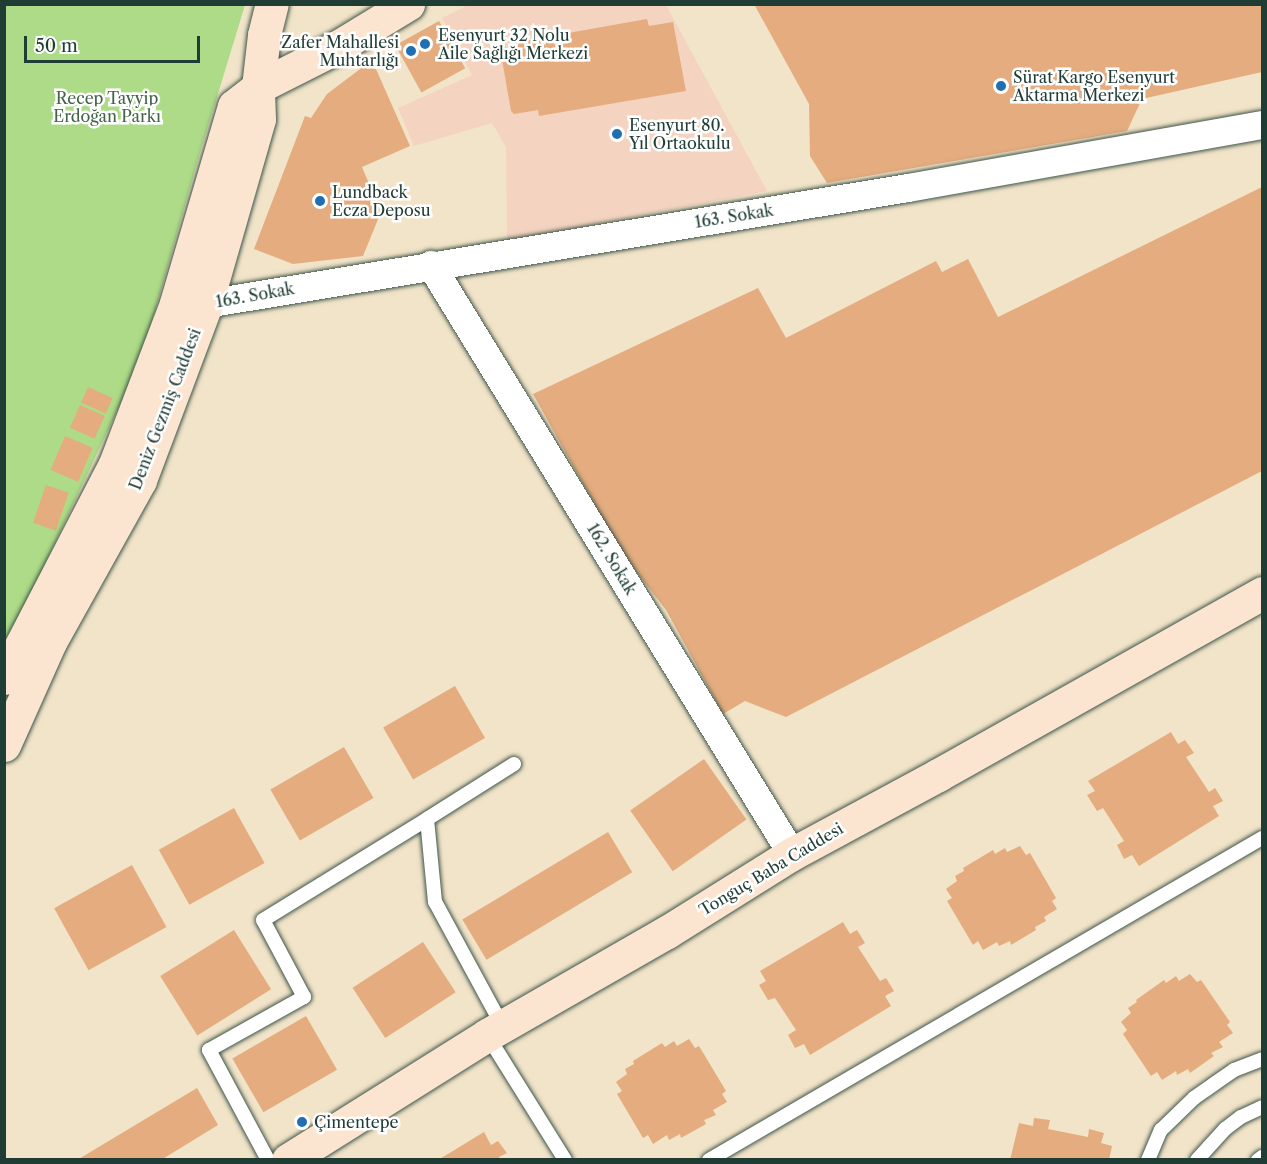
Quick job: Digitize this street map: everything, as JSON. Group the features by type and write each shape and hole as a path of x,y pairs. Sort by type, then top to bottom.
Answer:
{"street":[{"name":"Deniz Gezmiş Caddesi","path":"4,745 50,642 140,480 206,304 259,119 258,87 264,35 272,4"},
{"path":"258,87 339,46 408,4"},
{"name":"Deniz Gezmiş Caddesi","path":"4,678 115,464 176,303 234,106 258,87"},
{"name":"163. Sokak","path":"206,304 897,189 1263,125"},
{"name":"162. Sokak","path":"431,265 792,854"},
{"name":"Tonguç Baba Caddesi","path":"288,1160 495,1031 667,932 792,854 938,776 1263,593"}],"lane":[{"path":"268,1160 209,1050 304,997 263,920 514,764"},
{"path":"427,819 435,902 495,1031 565,1160"},
{"path":"709,1160 1263,838"},
{"path":"1148,1160 1161,1130 1194,1098 1234,1070 1263,1059"},
{"path":"1197,1160 1225,1129 1241,1117 1263,1107"},
{"path":"1258,1160 1263,1157"}],"shaded area":[{"name":"Esenyurt 80. Yıl Ortaokulu","path":"468,5 666,5 767,191 507,241 506,147 492,123 414,146 398,108 472,75 442,18"}],"green space":[{"name":"Recep Tayyip Erdoğan Parkı","path":"5,5 245,5 141,360 5,649"}],"building":[{"name":"Sürat Kargo Esenyurt Aktarma Merkezi","path":"754,4 1262,4 1262,72 1142,99 1127,131 827,183 810,156 809,104"},
{"path":"647,19 649,26 673,22 686,91 539,116 538,110 514,114 511,111 500,48 513,46 512,43"},
{"path":"439,21 465,68 421,92 395,45"},
{"path":"372,60 410,146 362,167 381,212 363,256 293,264 254,249 305,116 311,118 327,94"},
{"path":"1262,187 1262,471 786,717 745,701 723,714 666,610 621,552 533,394 758,288 786,338 936,261 942,272 968,259 998,317"},
{"path":"88,387 113,398 106,414 81,403"},
{"path":"80,405 105,416 94,439 70,428"},
{"path":"65,436 93,448 78,482 51,470"},
{"path":"46,485 69,493 56,531 33,523"},
{"path":"455,686 485,738 413,779 383,728"},
{"path":"1171,732 1178,744 1185,740 1194,753 1186,757 1209,792 1215,788 1223,801 1213,806 1219,816 1139,866 1132,855 1124,859 1117,845 1124,841 1103,808 1097,811 1087,795 1095,791 1088,781"},
{"path":"344,747 374,798 300,841 270,790"},
{"path":"704,759 746,820 673,871 630,811"},
{"path":"234,808 265,863 189,905 159,850"},
{"path":"608,832 632,872 486,960 462,920"},
{"path":"1020,846 1026,855 1030,853 1056,898 1052,901 1057,909 1044,917 1046,921 1035,927 1036,930 1011,945 1010,941 999,946 997,942 983,950 978,941 973,945 947,901 952,898 946,889 957,881 955,876 964,871 963,868 993,850 995,854 1005,848 1007,852"},
{"path":"132,865 166,927 89,970 54,908"},
{"path":"843,922 850,934 857,930 865,943 858,947 880,981 886,978 894,991 885,996 891,1006 810,1055 804,1044 795,1048 788,1035 796,1030 775,998 768,1000 759,985 766,981 760,971"},
{"path":"234,930 271,989 197,1035 160,976"},
{"path":"423,942 456,992 385,1038 353,988"},
{"path":"1190,974 1197,982 1201,980 1230,1022 1227,1025 1233,1033 1219,1042 1223,1047 1211,1053 1214,1056 1190,1073 1188,1069 1177,1075 1176,1071 1162,1080 1157,1072 1151,1076 1123,1034 1127,1030 1121,1022 1131,1013 1128,1008 1137,1002 1136,1000 1164,980 1166,983 1176,976 1179,981"},
{"path":"306,1016 337,1070 263,1112 232,1058"},
{"path":"689,1039 695,1048 699,1046 726,1091 722,1094 727,1102 713,1110 716,1115 704,1120 706,1124 681,1138 680,1134 669,1140 667,1135 653,1144 648,1135 643,1138 617,1094 622,1091 616,1082 627,1074 625,1069 634,1064 633,1061 662,1043 665,1047 674,1041 677,1046"},
{"path":"197,1088 218,1125 161,1160 77,1160"},
{"path":"1034,1118 1050,1120 1048,1129 1088,1137 1089,1129 1104,1133 1101,1143 1112,1146 1109,1160 1010,1160 1019,1123 1033,1126"},
{"path":"484,1132 491,1145 498,1141 507,1153 499,1157 501,1160 438,1160"}],"place":[{"name":"Esenyurt 32 Nolu Aile Sağlığı Merkezi","path":"425,44"},
{"name":"Zafer Mahallesi Muhtarlığı","path":"411,51"},
{"name":"Sürat Kargo Esenyurt Aktarma Merkezi","path":"1001,86"},
{"name":"Esenyurt 80. Yıl Ortaokulu","path":"617,134"},
{"name":"Lundback Ecza Deposu","path":"320,201"},
{"name":"Çimentepe","path":"302,1122"}]}
